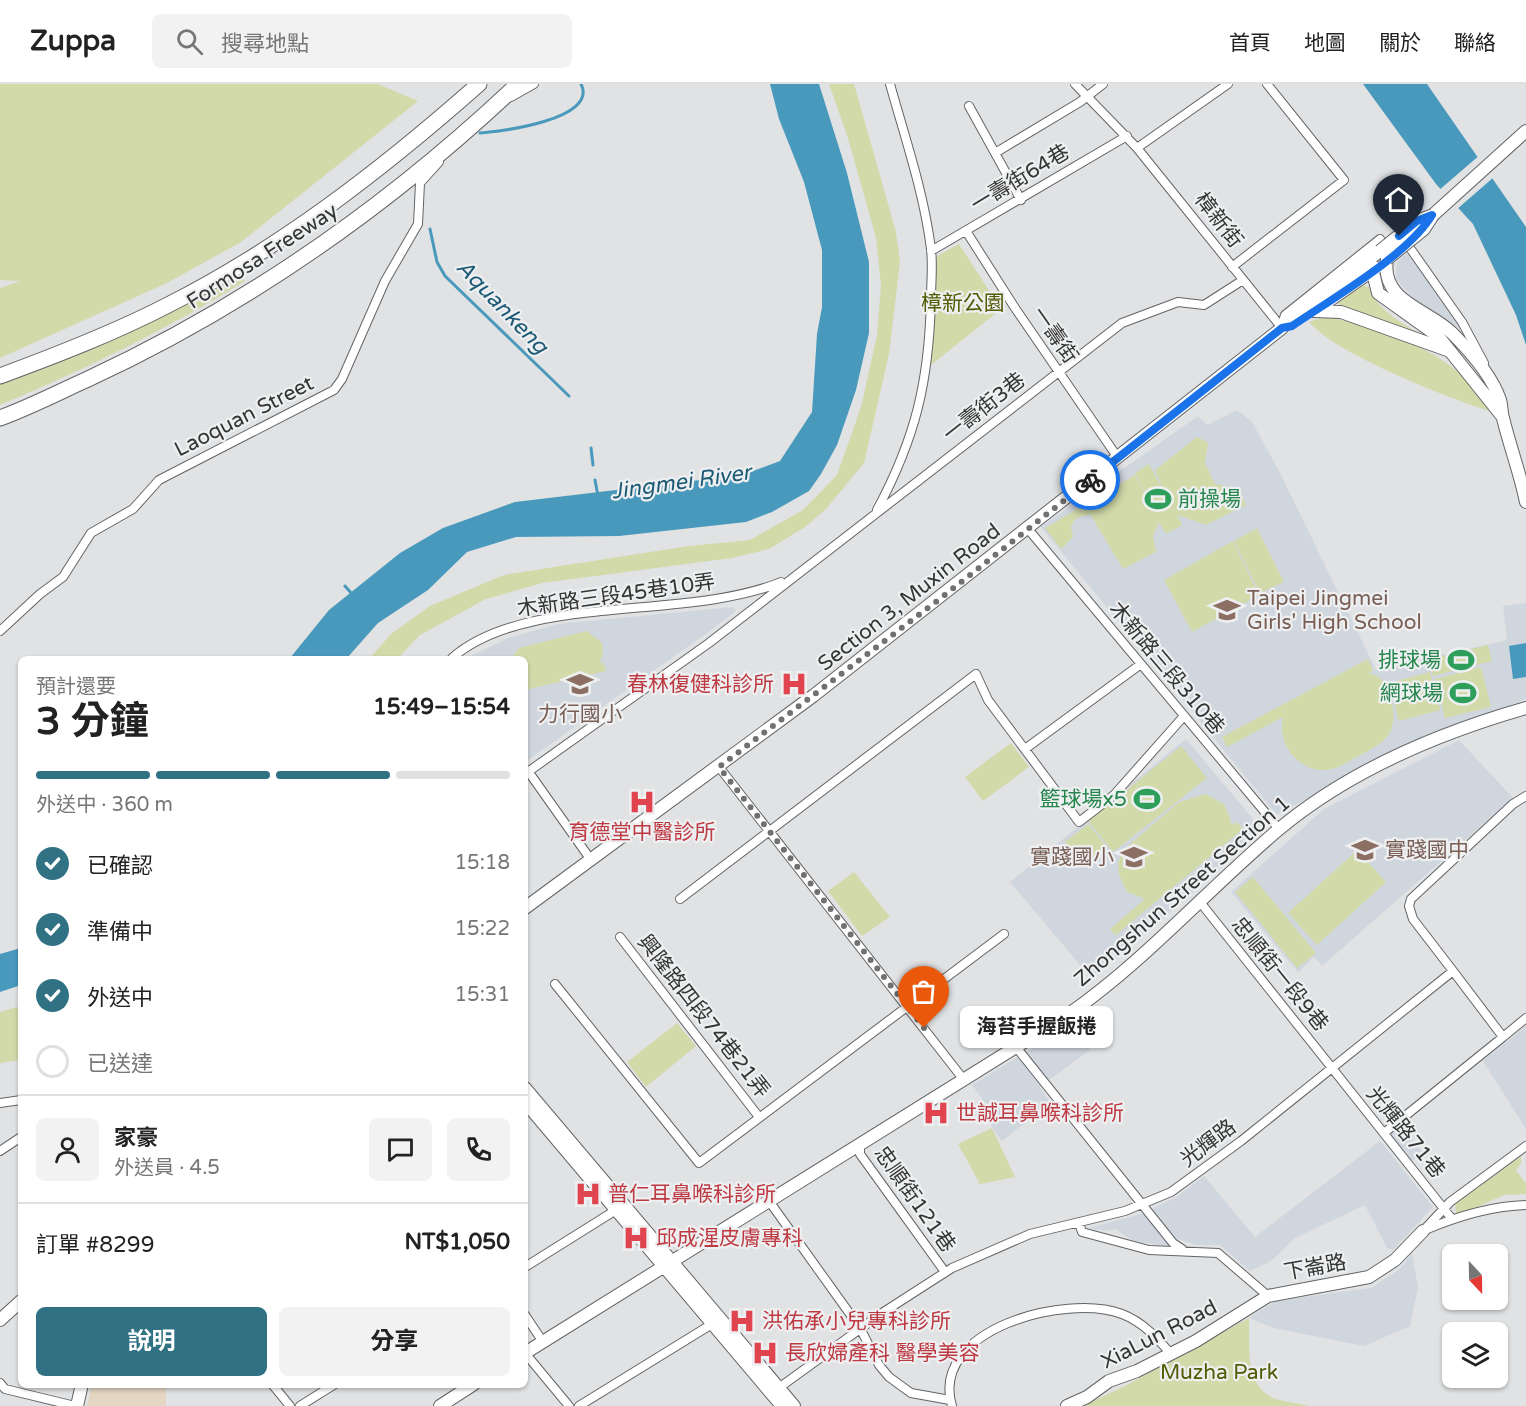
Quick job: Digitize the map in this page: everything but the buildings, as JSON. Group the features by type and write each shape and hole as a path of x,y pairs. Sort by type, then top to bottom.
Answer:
{"highway":[{"name":"Formosa Freeway","path":"0,376 120,328 169,305 236,267 366,179 478,84"},
{"name":"Formosa Freeway","path":"0,418 123,363 187,330 252,292 315,251 409,180 518,84"}],"main road":[{"path":"1521,136 1432,215 1424,229 1383,250 1387,277 1395,293 1449,330 1490,380 1501,402 1502,416 1519,465 1526,502"},
{"name":"Section 3, Muxin Road","path":"1282,328 1292,326 1314,311 1370,265 1383,250"},
{"path":"1370,265 1378,293 1389,304 1438,336 1502,416"},
{"name":"Section 3, Muxin Road","path":"528,906 719,767 1028,529 1340,280 1370,265"},
{"path":"1314,311 1350,314 1452,351"},
{"name":"Zhongshun Street Section 1","path":"528,1351 964,1080 1099,992 1278,829 1332,792 1400,755 1466,727 1526,708"},
{"path":"528,1092 668,1264 712,1324 775,1391 794,1406"},
{"path":"528,1106 616,1210 713,1310 775,1391 782,1406"},
{"name":"下崙路","path":"1268,1296 1369,1277 1395,1260 1423,1231"},
{"name":"XiaLun Road","path":"1067,1406 1087,1397 1109,1381 1137,1371 1225,1325 1268,1296"},
{"path":"0,1320 18,1304"},
{"path":"76,1406 81,1388"},
{"path":"440,1406 465,1388"}],"street":[{"name":"Laoquan Street","path":"0,631 40,594 63,577 91,533 133,509 159,480 334,390 342,379 385,281 418,224 420,183 455,146 509,99 534,84"},
{"path":"873,516 902,461 922,399 930,341 931,251 925,211 890,84"},
{"path":"1075,84 1088,95"},
{"path":"995,153 1103,84"},
{"path":"1137,148 1228,84"},
{"path":"1232,267 1344,180 1267,84"},
{"name":"樟新街","path":"1088,95 1127,135 1282,328"},
{"path":"969,106 1021,200"},
{"name":"一壽街64巷","path":"931,251 1021,200 1127,135"},
{"name":"一壽街","path":"966,231 1015,309 1118,458"},
{"path":"1410,248 1462,322 1488,370 1490,380"},
{"name":"Section 3, Muxin Road","path":"1282,328 1285,315 1383,250"},
{"name":"一壽街3巷","path":"528,772 709,644 1122,323 1178,302 1204,305 1243,280"},
{"name":"木新路三段310巷","path":"1028,529 1278,829"},
{"name":"木新路三段45巷10弄","path":"455,656 482,639 537,621 740,596 793,577"},
{"path":"1025,749 1141,664"},
{"path":"680,899 976,674 988,700 1080,822 1114,795 1184,716"},
{"path":"719,767 964,1080"},
{"path":"528,774 591,860"},
{"path":"1503,1037 1413,919 1409,906 1417,892 1513,804 1526,796"},
{"name":"忠順街一段9巷","path":"1200,902 1332,1068"},
{"path":"555,984 699,1163 1004,934"},
{"name":"興隆路四段74巷21弄","path":"620,937 759,1117"},
{"name":"光輝路","path":"775,1391 860,1328 945,1272 1030,1234 1143,1205 1171,1192 1203,1170 1453,971"},
{"path":"1384,1133 1526,1018"},
{"path":"1016,1047 1173,1243 1182,1250"},
{"name":"光輝路71巷","path":"1332,1068 1452,1219"},
{"path":"0,1103 18,1100"},
{"path":"0,1152 18,1139"},
{"name":"忠順街121巷","path":"860,1145 860,1154 945,1272"},
{"path":"1423,1231 1444,1208 1526,1146"},
{"path":"769,1201 860,1328 879,1365 897,1384 921,1396 951,1403 949,1376 964,1353 997,1329 1013,1321 1039,1312 1066,1307 1101,1308 1129,1317 1151,1332 1171,1354"},
{"name":"下崙路","path":"1423,1231 1452,1219 1504,1206 1526,1205"},
{"path":"528,1265 616,1210"},
{"name":"下崙路","path":"1079,1223 1082,1232 1140,1247 1161,1251 1218,1253 1268,1296"},
{"path":"579,1406 712,1324 713,1310"},
{"path":"528,1320 543,1342"},
{"path":"528,1357 569,1406"},
{"path":"0,1383 5,1389 76,1406"},
{"path":"275,1388 290,1406"},
{"path":"300,1406 329,1388"}],"shaded area":[{"path":"1407,253 1462,330 1417,302 1396,279 1397,262"},
{"name":"Taipei Jingmei Girls' High School","path":"1237,410 1252,422 1280,473 1376,670 1507,640 1503,606 1526,603 1526,699 1413,741 1277,815 1041,527 1198,416 1207,425"},
{"name":"力行國小","path":"733,607 736,611 528,760 528,656 471,656 508,638 558,624"},
{"name":"實踐國小","path":"1186,739 1253,819 1252,833 1188,897 1091,978 1010,882"},
{"name":"實踐國中","path":"1459,740 1513,798 1322,966 1314,957 1298,972 1231,892 1324,809"},
{"path":"1071,1025 1090,1050 1040,1087 1050,1103 1002,1141 979,1109 986,1104 972,1085"},
{"path":"1526,1026 1526,1129 1483,1061"},
{"path":"1401,1126 1423,1153 1412,1161 1390,1134"},
{"path":"1380,1141 1433,1207 1393,1250 1387,1248 1365,1205 1295,1238 1271,1261 1250,1271 1220,1245 1196,1245 1179,1239 1167,1246 1157,1245 1132,1240 1115,1229 1107,1231 1089,1228 1141,1214 1175,1198 1204,1176 1255,1237"},
{"path":"1412,1253 1418,1287 1410,1326 1364,1346 1274,1328 1249,1318 1276,1301 1371,1288 1400,1269"},
{"path":"91,1388 166,1388 166,1406 87,1406"}],"green space":[{"path":"0,84 378,84 418,101 241,242 167,283 0,358 0,288 20,281 0,280"},
{"path":"829,84 854,84 896,232 900,262 889,354 864,463 826,509 805,527 769,549 732,558 542,583 486,599 420,635 400,656 372,656 391,634 430,606 504,575 689,546 750,540 803,510 837,475 861,407 877,335 881,285 876,238 848,138"},
{"name":"樟新公園","path":"959,244 1001,309 931,365 937,256"},
{"path":"239,272 245,281 186,316 63,378 0,405 0,384 42,367"},
{"path":"1362,285 1369,287 1378,303 1392,316 1425,337 1336,303"},
{"path":"1325,317 1358,324 1394,336 1429,352 1462,375 1489,411 1447,396 1366,361 1323,334 1309,322"},
{"path":"1197,437 1208,443 1205,463 1215,484 1239,489 1246,505 1206,525 1178,515 1182,525 1166,534 1159,522 1153,536 1156,552 1123,569 1090,514 1075,519 1071,527 1073,537 1061,549 1045,528 1135,475 1151,505 1135,473 1149,464 1165,493 1155,470"},
{"path":"1257,528 1284,582 1260,593 1234,541"},
{"path":"1233,541 1259,595 1192,632 1164,580"},
{"path":"587,631 602,643 603,654 599,663 603,662 606,671 528,689 528,656 513,656 519,648"},
{"name":"排球場","path":"1488,645 1492,661 1433,676 1430,659"},
{"path":"1368,659 1373,670 1369,673 1378,676 1386,686 1393,711 1391,730 1374,748 1337,768 1325,770 1306,766 1291,753 1286,745 1283,736 1283,717 1227,747 1222,737"},
{"name":"網球場","path":"1481,667 1491,707 1445,718 1435,679"},
{"path":"1430,672 1440,710 1399,721 1389,683"},
{"path":"1011,743 1029,767 983,801 965,777"},
{"name":"籃球場x5","path":"1181,746 1207,778 1113,852 1088,821"},
{"path":"1206,794 1225,805 1232,825 1237,822 1243,829 1116,935 1110,929 1145,899 1127,892 1123,884 1119,875 1118,863 1123,850 1179,802"},
{"path":"1088,824 1107,847 1084,865 1065,842"},
{"path":"1357,850 1386,882 1317,945 1288,913"},
{"path":"854,872 890,917 862,936 828,891"},
{"path":"1253,877 1316,953 1297,968 1235,892"},
{"path":"18,1007 18,1060 0,1063 0,1012"},
{"path":"677,1023 696,1046 646,1087 627,1062"},
{"path":"992,1128 1015,1177 980,1184 958,1144"},
{"path":"1521,1156 1521,1164 1516,1170 1526,1184 1526,1194 1504,1195 1461,1214 1456,1213 1455,1204"},
{"name":"Muzha Park","path":"1249,1318 1250,1362 1256,1382 1271,1397 1309,1406 1071,1406 1085,1405 1127,1385"}],"water":[{"path":"770,84 819,84 847,173 869,262 869,333 856,390 837,445 809,491 772,512 746,522 619,536 516,537 467,552 428,590 378,623 349,656 292,656 329,610 400,553 443,528 515,502 742,475 780,461 812,412 817,334 822,307 822,250 804,182 779,119"},
{"path":"1363,84 1427,84 1526,227 1526,345 1516,315 1473,224 1436,184"},
{"path":"1526,643 1526,677 1513,679 1509,646"},
{"path":"18,949 18,986 0,992 0,954"}],"pier":[{"path":"1481,154 1494,177 1456,210 1438,191"}],"waterway":[{"name":"Aquankeng","path":"480,133 507,130 562,115 576,106 583,96 581,84"},
{"name":"Aquankeng","path":"430,229 437,262 445,276 569,396"},
{"name":"Aquankeng","path":"591,448 593,465"},
{"name":"Aquankeng","path":"595,480 598,496"},
{"path":"345,586 352,594"}],"way so far":[{"path":"924,1028 719,767 941,598 1090,480"}],"place":[{"name":"前操場","path":"1158,499"},
{"name":"Taipei Jingmei Girls' High School","path":"1227,610"},
{"name":"排球場","path":"1461,660"},
{"name":"力行國小","path":"580,684"},
{"name":"春林復健科診所","path":"794,684"},
{"name":"網球場","path":"1463,693"},
{"name":"籃球場x5","path":"1147,799"},
{"name":"育德堂中醫診所","path":"642,802"},
{"name":"實踐國中","path":"1365,850"},
{"name":"實踐國小","path":"1134,857"},
{"name":"海苔手握飯捲","path":"924,1028"},
{"name":"世誠耳鼻喉科診所","path":"936,1113"},
{"name":"普仁耳鼻喉科診所","path":"588,1194"},
{"name":"邱成湦皮膚專科","path":"636,1238"},
{"name":"洪佑承小兒專科診所","path":"742,1321"},
{"name":"長欣婦產科 醫學美容","path":"765,1353"}],"route":[{"path":"1090,480 1282,328 1292,326 1387,259 1424,229 1432,215 1417,221 1399,236"}],"water label":[{"name":"Jingmei River","path":"681,481"}]}
